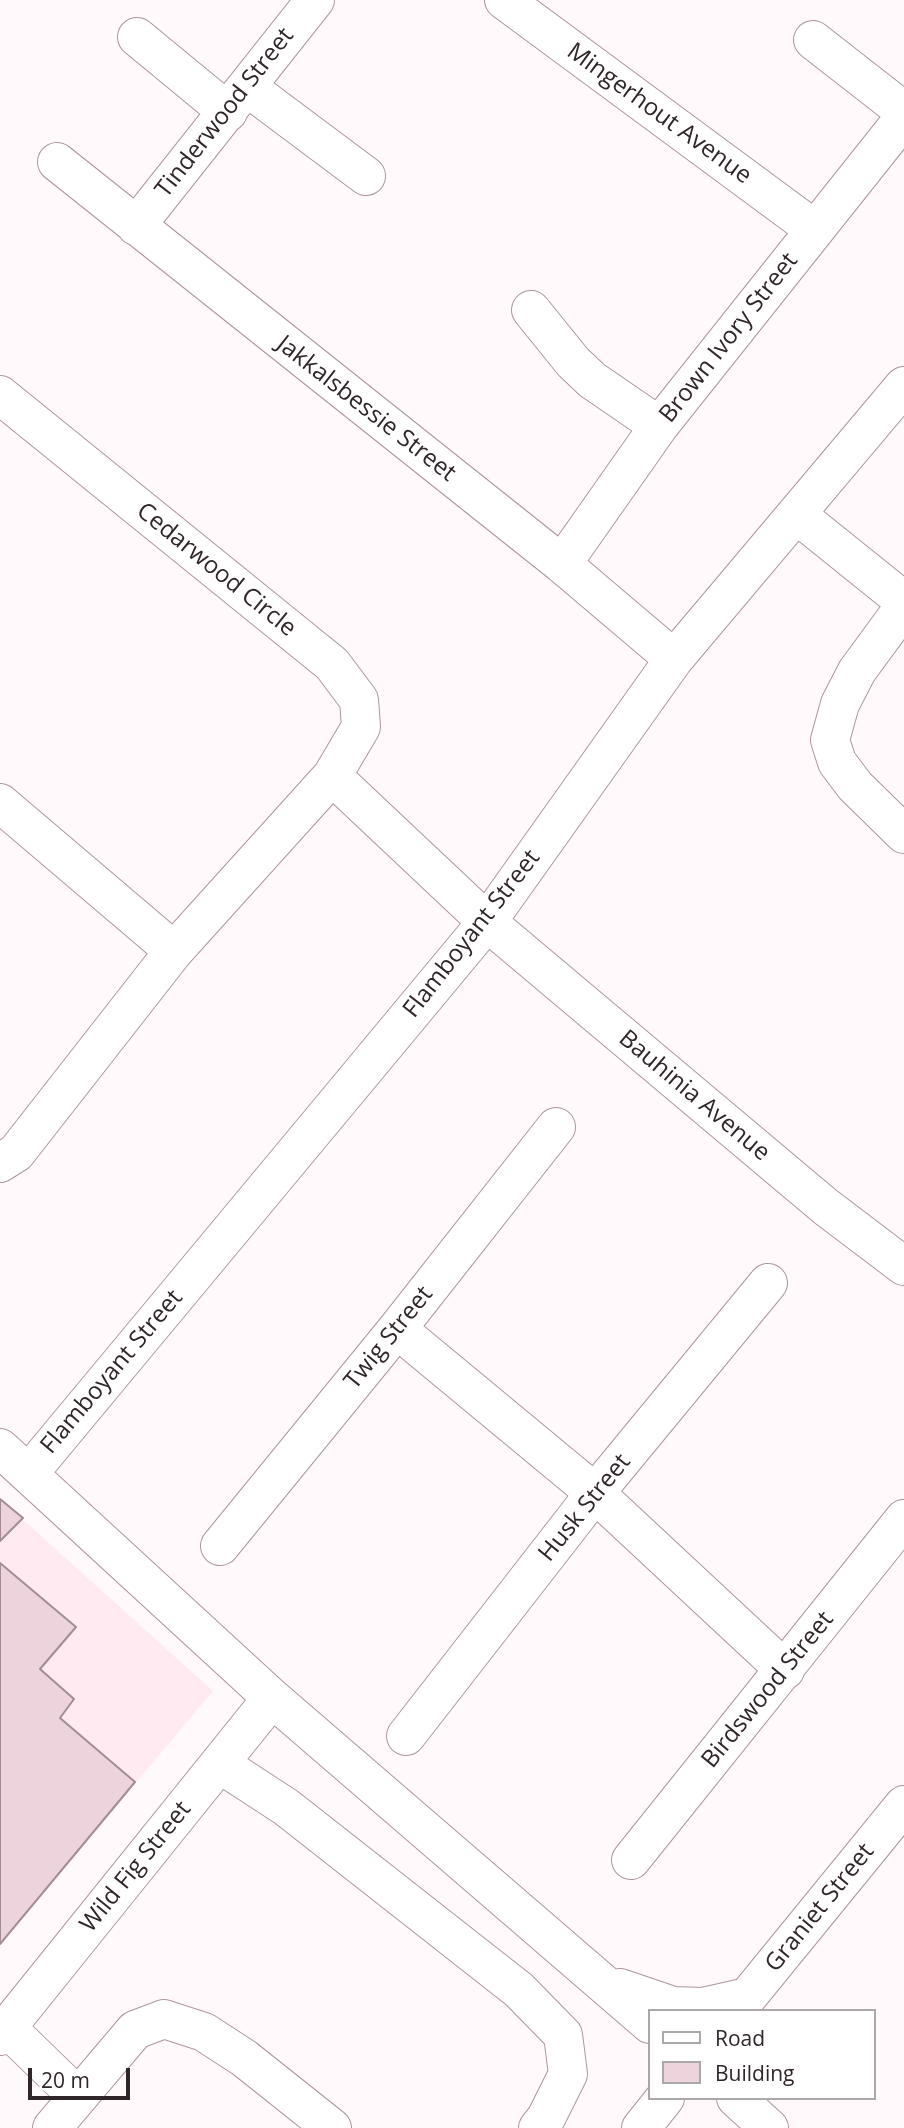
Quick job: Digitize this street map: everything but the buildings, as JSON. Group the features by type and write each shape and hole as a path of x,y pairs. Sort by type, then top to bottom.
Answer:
{"street":[{"name":"Tinderwood Street","path":"136,226 315,0"},
{"name":"Mingerhout Avenue","path":"504,0 814,229"},
{"path":"136,37 366,176"},
{"path":"813,40 904,111"},
{"name":"Brown Ivory Street","path":"562,564 659,426 904,118"},
{"name":"Jakkalsbessie Street","path":"57,162 562,564 674,659"},
{"path":"531,310 573,362 592,380 659,426"},
{"name":"Flamboyant Street","path":"29,1473 487,922 674,659 904,386"},
{"name":"Cedarwood Circle","path":"0,395 332,664 359,700 361,727 332,776 174,951 16,1153 0,1163"},
{"path":"796,514 904,601"},
{"path":"904,607 857,671 840,704 830,740 837,762 855,786 904,834"},
{"path":"332,776 487,922"},
{"path":"0,803 174,951"},
{"name":"Bauhinia Avenue","path":"487,922 826,1207 904,1266"},
{"name":"Twig Street","path":"220,1546 397,1329 556,1127"},
{"name":"Husk Street","path":"406,1736 595,1493 768,1283"},
{"path":"397,1329 595,1493 785,1670"},
{"path":"0,1448 272,1698 648,2022"},
{"name":"Birdswood Street","path":"631,1860 904,1519"},
{"name":"Wild Fig Street","path":"3,2032 272,1698"},
{"path":"220,1764 286,1807 498,1974 563,2035 568,2074 546,2118 538,2128"},
{"name":"Graniet Street","path":"741,2004 904,1805"},
{"path":"601,1982 673,2006 741,2004"},
{"path":"52,2128 76,2095 135,2030 164,2019 204,2032 244,2058 332,2128"},
{"path":"3,2032 76,2095"},
{"path":"641,2128 663,2100"},
{"path":"738,2100 769,2128"}],"shaded area":[{"path":"0,1499 213,1691 0,1944"}]}
